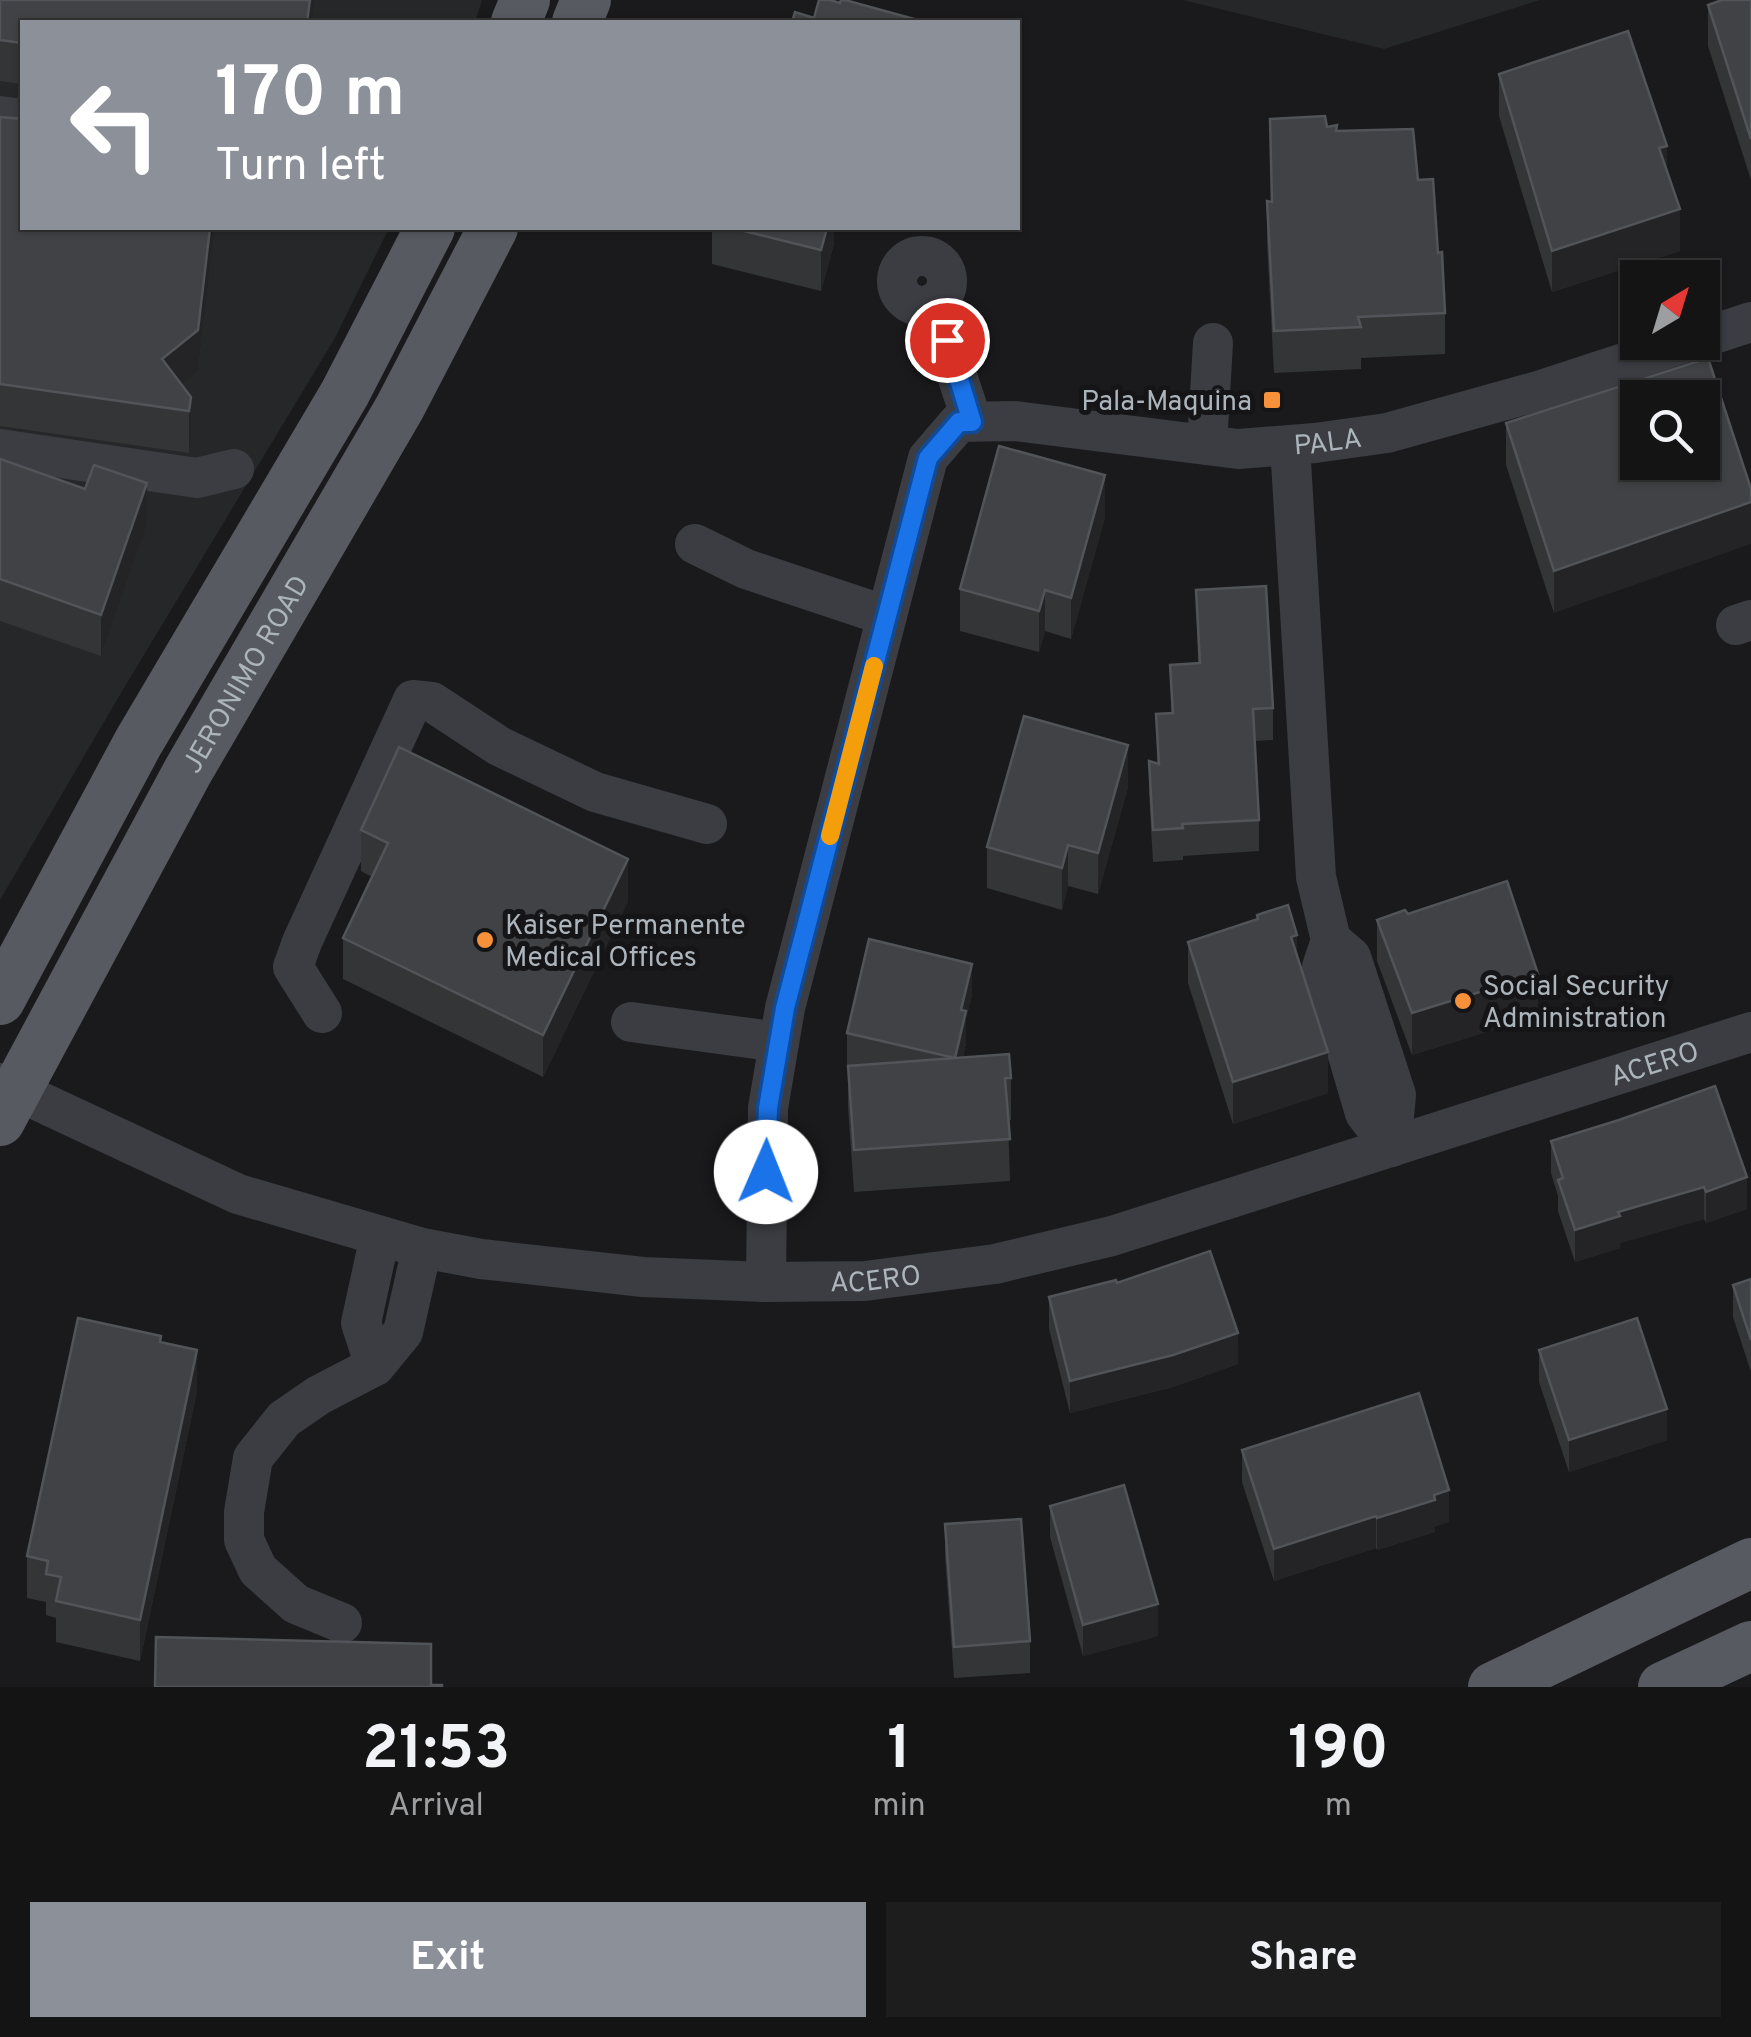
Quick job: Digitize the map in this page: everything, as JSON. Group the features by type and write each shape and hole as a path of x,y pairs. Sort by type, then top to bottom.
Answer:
{"main road":[{"name":"JERONIMO ROAD","path":"0,1000 138,743 345,393 429,230"},
{"name":"JERONIMO ROAD","path":"5,1098 188,771 400,407 493,230"},
{"path":"1493,1687 1751,1563"},
{"path":"1663,1687 1751,1646"}],"street":[{"path":"766,1282 768,1108 785,1008 928,458 966,422 933,303"},
{"path":"1720,332 1751,322"},
{"path":"1207,445 1213,343"},
{"name":"PALA","path":"966,422 1015,421 1238,449 1290,445 1388,433 1538,392 1634,360"},
{"path":"1290,445 1316,877 1331,940 1322,967 1365,1113 1391,1147"},
{"path":"0,450 198,478 234,469"},
{"path":"695,544 746,570 887,616"},
{"path":"322,1014 293,967 413,700 432,702 499,746 595,792 707,824"},
{"path":"632,1022 779,1042"},
{"name":"ACERO","path":"5,1098 238,1194 422,1248 643,1278 865,1281 995,1264 1112,1236 1751,1032"},
{"path":"375,1366 362,1323 380,1236"},
{"path":"342,1623 296,1604 258,1570 244,1540 252,1458 284,1419 318,1395 375,1366 403,1332 422,1248"}],"shaded area":[{"path":"0,0 482,0 476,20 20,20 20,230 388,230 335,338 0,900"},
{"path":"1183,0 1540,0 1384,49"}],"building":[{"path":"0,0 310,0 307,20 20,20 20,43 0,40"},
{"path":"819,0 845,0 918,20 793,20 795,12 814,18"},
{"path":"1722,0 1751,0 1751,139 1708,5"},
{"path":"1628,31 1667,146 1659,148 1680,209 1552,251 1499,74"},
{"path":"1325,116 1327,127 1337,125 1336,131 1413,129 1418,180 1433,179 1445,313 1358,317 1361,327 1274,331 1267,201 1272,202 1270,119"},
{"path":"0,117 20,119 20,230 210,230 198,330 162,359 191,397 189,411 0,384"},
{"path":"740,230 826,230 821,250"},
{"path":"1702,360 1709,360 1715,380 1640,380"},
{"path":"1620,386 1620,480 1720,480 1720,395 1751,489 1751,502 1554,571 1506,423"},
{"path":"999,446 1105,475 1071,598 1045,590 1039,611 960,589"},
{"path":"0,459 85,489 94,465 147,483 101,615 0,579"},
{"path":"1266,586 1273,708 1253,709 1259,820 1182,824 1183,828 1153,830 1149,761 1159,764 1156,714 1173,713 1170,665 1200,663 1196,590"},
{"path":"1024,716 1128,745 1098,853 1068,845 1062,868 987,847"},
{"name":"Kaiser Permanente Medical Offices","path":"399,747 628,859 543,1035 343,938 388,843 361,830"},
{"path":"1507,881 1538,974 1412,1013 1377,920 1405,910 1408,914"},
{"path":"1288,905 1297,935 1291,937 1328,1052 1233,1082 1188,942"},
{"path":"869,939 972,964 955,1058 847,1033"},
{"path":"1009,1054 1011,1078 1005,1078 1010,1139 854,1150 848,1066"},
{"path":"1715,1086 1747,1177 1706,1192 1704,1187 1618,1212 1620,1216 1575,1230 1558,1180 1563,1178 1551,1141"},
{"path":"1210,1251 1238,1333 1173,1355 1070,1381 1049,1297 1116,1280 1117,1283"},
{"path":"1751,1279 1751,1340 1733,1285"},
{"path":"78,1318 161,1336 160,1342 197,1350 140,1620 56,1601 61,1577 46,1574 48,1561 27,1556"},
{"path":"1637,1318 1667,1409 1569,1440 1539,1350"},
{"path":"1419,1393 1449,1490 1434,1495 1435,1500 1274,1549 1242,1450"},
{"path":"1124,1485 1158,1604 1083,1625 1050,1506"},
{"path":"1021,1519 1030,1641 954,1647 945,1524"},
{"path":"156,1637 431,1644 431,1685 442,1687 155,1687"}],"slow traffic":[{"path":"830,836 874,666"}],"place":[{"name":"Pala-Maquina","path":"1272,400"},
{"name":"Kaiser Permanente Medical Offices","path":"485,940"},
{"name":"Social Security Administration","path":"1463,1001"}],"route":[{"path":"766,1172 768,1108 785,1008 928,458 959,422 972,422 947,340"}]}
